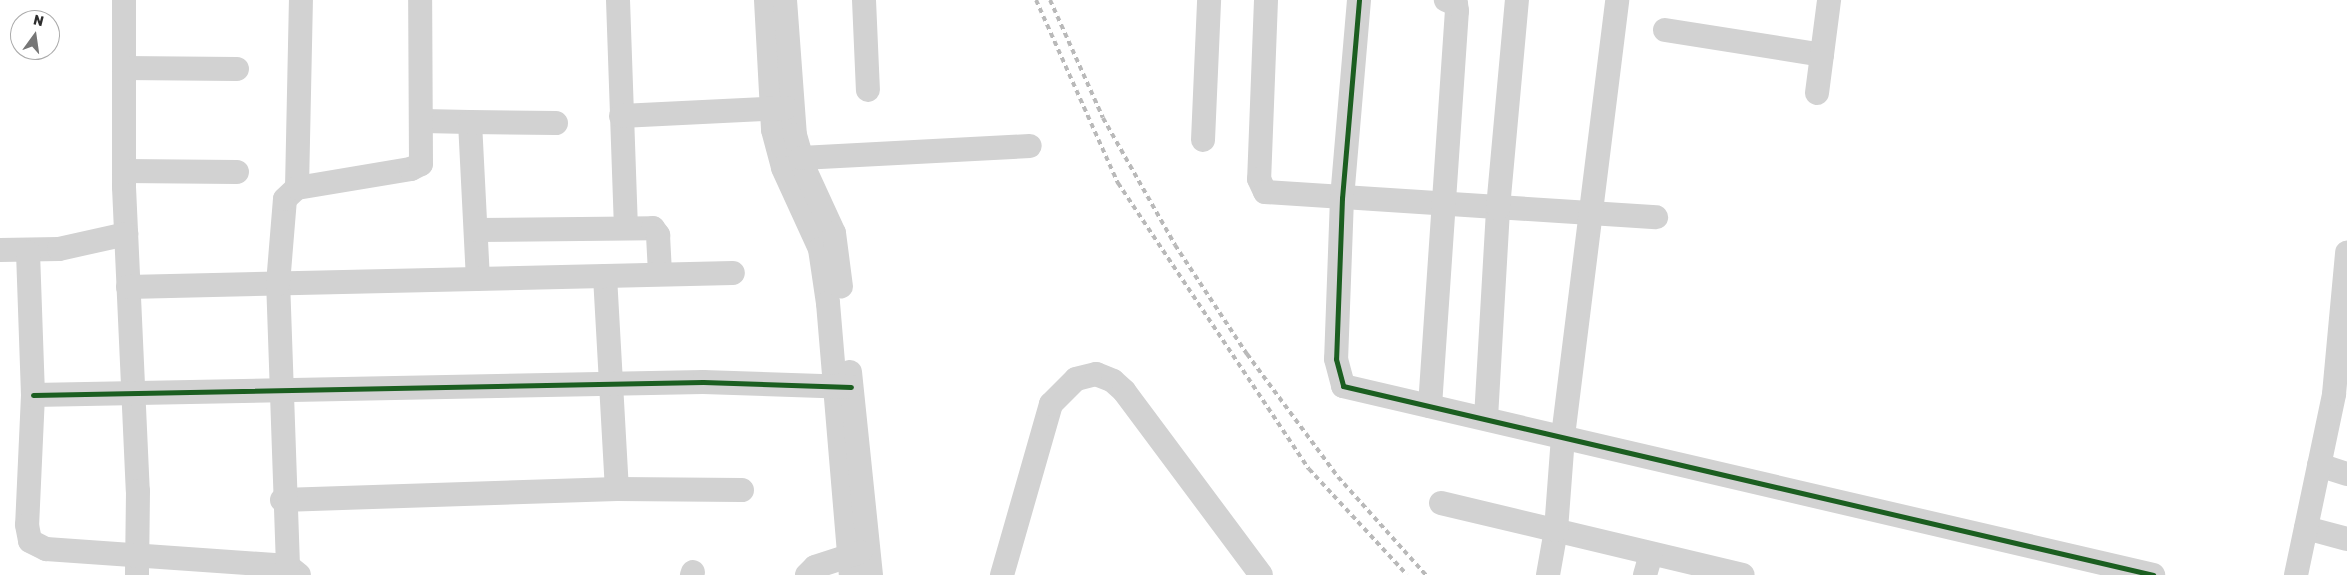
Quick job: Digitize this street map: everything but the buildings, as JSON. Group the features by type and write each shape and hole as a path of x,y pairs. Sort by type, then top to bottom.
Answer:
{"street":[{"path":"124,0 124,171 138,565"},
{"path":"297,188 300,0"},
{"path":"28,252 33,395 27,525 30,541 42,549 138,565 293,571 282,500 278,284 285,199 297,188 417,166 423,157 420,0"},
{"path":"618,0 626,227"},
{"path":"766,0 781,108 801,158 830,221 837,245 843,387 855,560 871,575"},
{"path":"784,0 781,108 783,168 820,249 843,387"},
{"path":"864,0 868,90"},
{"path":"1203,140 1209,0"},
{"path":"1266,0 1261,190 1342,198 1656,217"},
{"path":"1359,0 1342,198 1336,359 1340,383 1430,406 2153,575"},
{"path":"1430,406 1442,204 1457,11 1456,4 1446,0"},
{"path":"1486,418 1498,208 1518,0"},
{"path":"1548,575 1556,530 1563,436 1617,0"},
{"path":"1817,93 1829,0"},
{"path":"1664,30 1822,55"},
{"path":"124,68 237,69"},
{"path":"621,116 781,108"},
{"path":"422,121 556,123"},
{"path":"470,122 478,279"},
{"path":"801,158 1030,146"},
{"path":"124,171 237,172"},
{"path":"476,230 648,227 657,231 660,274"},
{"path":"0,250 28,252 126,234"},
{"path":"2296,575 2319,465 2340,396 2347,253"},
{"path":"128,287 733,273"},
{"path":"605,276 617,489"},
{"path":"1002,575 1051,404 1076,379 1096,374 1124,391 1261,575"},
{"path":"33,395 280,393 611,382 843,387"},
{"path":"2319,465 2347,474"},
{"path":"282,500 617,489 742,490"},
{"path":"1441,504 1556,530 1648,564 1743,575"},
{"path":"2306,528 2347,538"},
{"path":"807,575 815,567 855,560"}],"railway":[{"path":"1036,0 1118,183 1309,469 1407,575"},
{"path":"1050,0 1103,118 1175,245 1247,354 1338,477 1426,575"}],"cycle path":[{"path":"1359,0 1342,198 1336,359 1343,386 2153,575"},
{"path":"33,395 703,382 851,387"}]}
